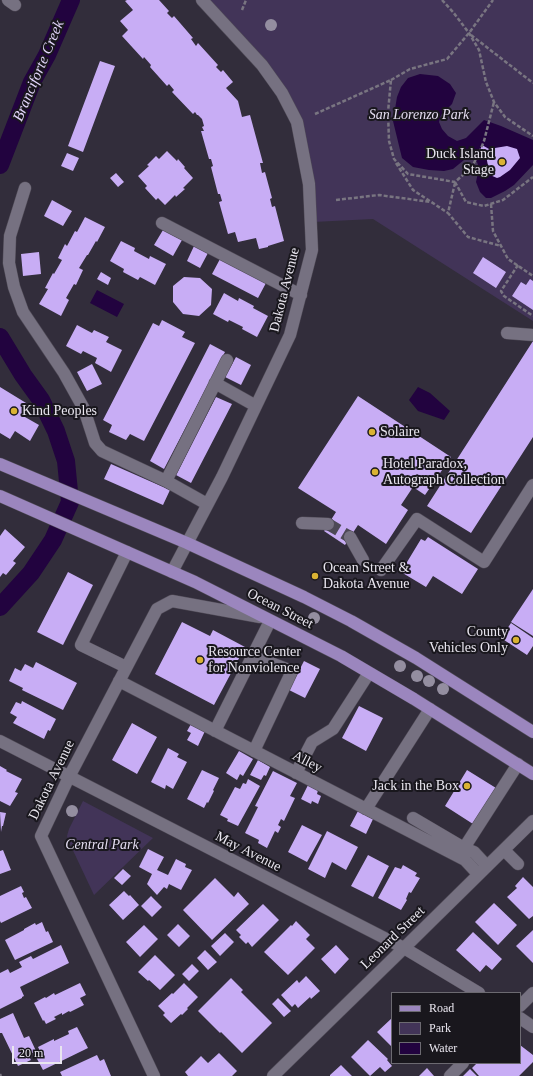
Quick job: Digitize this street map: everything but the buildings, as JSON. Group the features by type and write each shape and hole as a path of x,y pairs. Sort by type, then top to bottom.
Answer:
{"main road":[{"name":"Ocean Street","path":"0,464 187,543 304,597 416,658 533,732"},
{"name":"Ocean Street","path":"0,496 195,582 341,656 430,709 533,774"}],"street":[{"name":"Dakota Avenue","path":"172,572 222,477 290,335 312,250 309,184 297,122 282,93 262,65 202,0"},
{"path":"25,188 10,236 9,263 14,287 23,312 64,373 84,409 95,443 102,451 166,481 208,504"},
{"path":"162,223 301,295"},
{"path":"507,333 533,335"},
{"path":"166,481 227,360"},
{"path":"215,383 256,406"},
{"path":"381,570 417,519 484,562 533,484"},
{"path":"302,523 328,524"},
{"path":"350,537 363,560"},
{"path":"126,668 81,645 127,552"},
{"name":"Dakota Avenue","path":"154,1076 41,836 69,777 157,609 172,601 267,619"},
{"path":"215,731 253,656 267,619"},
{"path":"253,656 292,670 254,751"},
{"path":"296,773 312,742 333,729 369,673"},
{"name":"Alley","path":"119,682 483,870"},
{"path":"366,809 430,709"},
{"name":"May Avenue","path":"0,741 404,948 477,992"},
{"path":"464,848 518,764"},
{"path":"413,818 464,848 474,852 483,870"},
{"name":"Leonard Street","path":"272,1076 533,821"},
{"path":"504,850 518,864"},
{"path":"521,1005 533,993"},
{"path":"521,1019 533,1027"},
{"path":"450,1076 462,1064"}],"path":[{"path":"242,10 246,0"},
{"path":"442,0 469,33 479,50 486,82 494,102 505,117 533,136"},
{"path":"315,114 391,80 410,69 447,59 494,0"},
{"path":"469,33 533,83"},
{"path":"391,80 388,112 389,141 394,159 413,190 448,213 468,237 501,246"},
{"path":"448,213 455,182 472,167 484,140 494,102"},
{"path":"394,159 408,174 455,182"},
{"path":"455,182 466,202 484,206 503,200 533,176"},
{"path":"336,200 379,196 431,202"},
{"path":"491,204 493,231 508,259 533,276"},
{"path":"518,266 501,291 504,296 533,316"}],"green space":[{"name":"San Lorenzo Park","path":"197,0 533,0 533,321 373,219 313,222 311,195 287,110 263,73"},
{"name":"Central Park","path":"83,801 153,838 94,895 67,836"}],"water":[{"path":"420,74 438,76 450,84 456,93 452,104 441,115 439,122 442,129 448,136 457,141 466,138 484,120 533,140 533,165 514,185 491,198 486,198 480,192 476,182 479,168 477,162 472,159 464,160 453,169 444,171 413,167 402,158 393,121 397,97 401,87 408,78"},
{"path":"97,290 124,304 117,317 90,303"},
{"path":"418,387 430,393 450,411 444,420 418,411 409,400"}],"waterway":[{"name":"Branciforte Creek","path":"0,165 32,82 47,55 71,0"},
{"name":"Branciforte Creek","path":"0,337 23,375 41,400 56,431 66,461 70,502 53,540 31,573 0,607"}],"tunnel":[{"path":"328,524 350,537"}],"place":[{"name":"Duck Island Stage","path":"502,162"},
{"name":"Kind Peoples","path":"14,411"},
{"name":"Solaire","path":"372,432"},
{"name":"Hotel Paradox, Autograph Collection","path":"375,472"},
{"name":"Ocean Street & Dakota Avenue","path":"315,576"},
{"name":"County Vehicles Only","path":"516,640"},
{"name":"Resource Center for Nonviolence","path":"200,660"},
{"name":"Jack in the Box","path":"467,786"}]}
